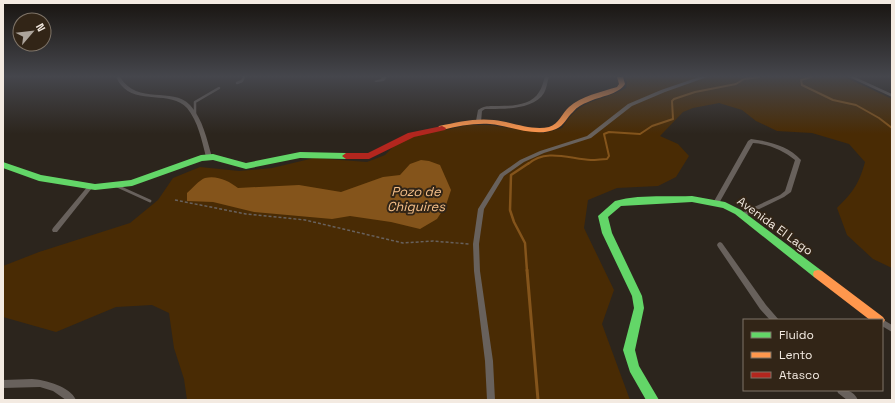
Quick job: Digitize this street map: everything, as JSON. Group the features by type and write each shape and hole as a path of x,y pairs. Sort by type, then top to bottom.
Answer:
{"street":[{"path":"152,96 184,102 194,115 204,138 209,157"},
{"path":"479,121 480,110 484,108 521,105 532,102 540,96"},
{"path":"3,165 27,175 90,187 117,186 150,178 193,160 209,157 244,166 270,163 298,155 318,154 363,157 369,156 411,135 448,126 479,121 534,130 551,129 558,125 571,109 583,101 597,96"},
{"path":"491,400 489,361 477,271 476,244 481,209 502,175 522,161 542,152 588,138 630,105 652,96"},
{"path":"716,203 751,141 770,145 793,155 798,160 788,192 743,215"},
{"path":"55,230 90,187"},
{"name":"Avenida El Lago","path":"653,400 634,368 629,350 639,308 637,296 607,233 603,216 618,203 692,198 725,205 743,215 878,319"},
{"path":"720,245 763,307 774,319"},
{"path":"883,323 892,329"},
{"path":"3,384 40,382 53,385 72,400"},
{"path":"842,391 854,400"}],"lane":[{"path":"194,115 195,102 204,96"},
{"path":"117,186 150,201"}],"path":[{"path":"176,200 246,214 305,220 404,243 433,241 476,244"}],"shaded area":[{"path":"608,96 885,96 892,99 892,268 873,259 847,235 837,208 855,187 865,162 849,144 812,133 777,131 756,121 742,110 719,103 693,108 683,112 660,136 678,144 689,156 676,177 658,186 617,188 588,200 584,228 614,290 602,324 630,400 187,400 184,379 174,348 169,313 152,305 116,307 56,332 3,317 3,266 39,252 130,223 158,200 173,178 200,167 239,171 272,168 314,158 367,162 385,155 393,147 407,139 428,132 468,125 489,125 544,133 562,128 576,111 591,102"}],"water":[{"name":"Pozo de Chiguires","path":"421,160 440,165 451,190 446,205 437,219 420,229 391,222 350,216 332,219 254,212 213,202 187,201 187,193 203,179 209,177 223,179 238,188 299,185 341,192 383,177 400,175 410,164"}],"waterway":[{"path":"528,164 542,156 550,155 591,160 607,159 609,156 604,134 609,132 640,134 652,126 673,119 672,101 684,96"},
{"path":"824,96 833,100 856,105 879,118 892,128"},
{"path":"527,271 525,243 514,222 510,210 511,175 529,163"},
{"path":"527,270 538,400"}],"traffic: fast":[{"path":"3,165 39,178 95,187 132,183 201,158 213,157 246,166 300,155 346,156"},
{"path":"653,400 634,368 629,350 639,308 637,296 607,233 603,216 618,203 632,201 692,199 725,205 738,212 818,274"}],"traffic: slow":[{"path":"442,128 465,123 482,122 541,130 549,129 559,124 576,105 597,96"},
{"path":"818,274 878,319"}],"traffic: jam":[{"path":"346,156 369,156 411,135 442,128"}]}
